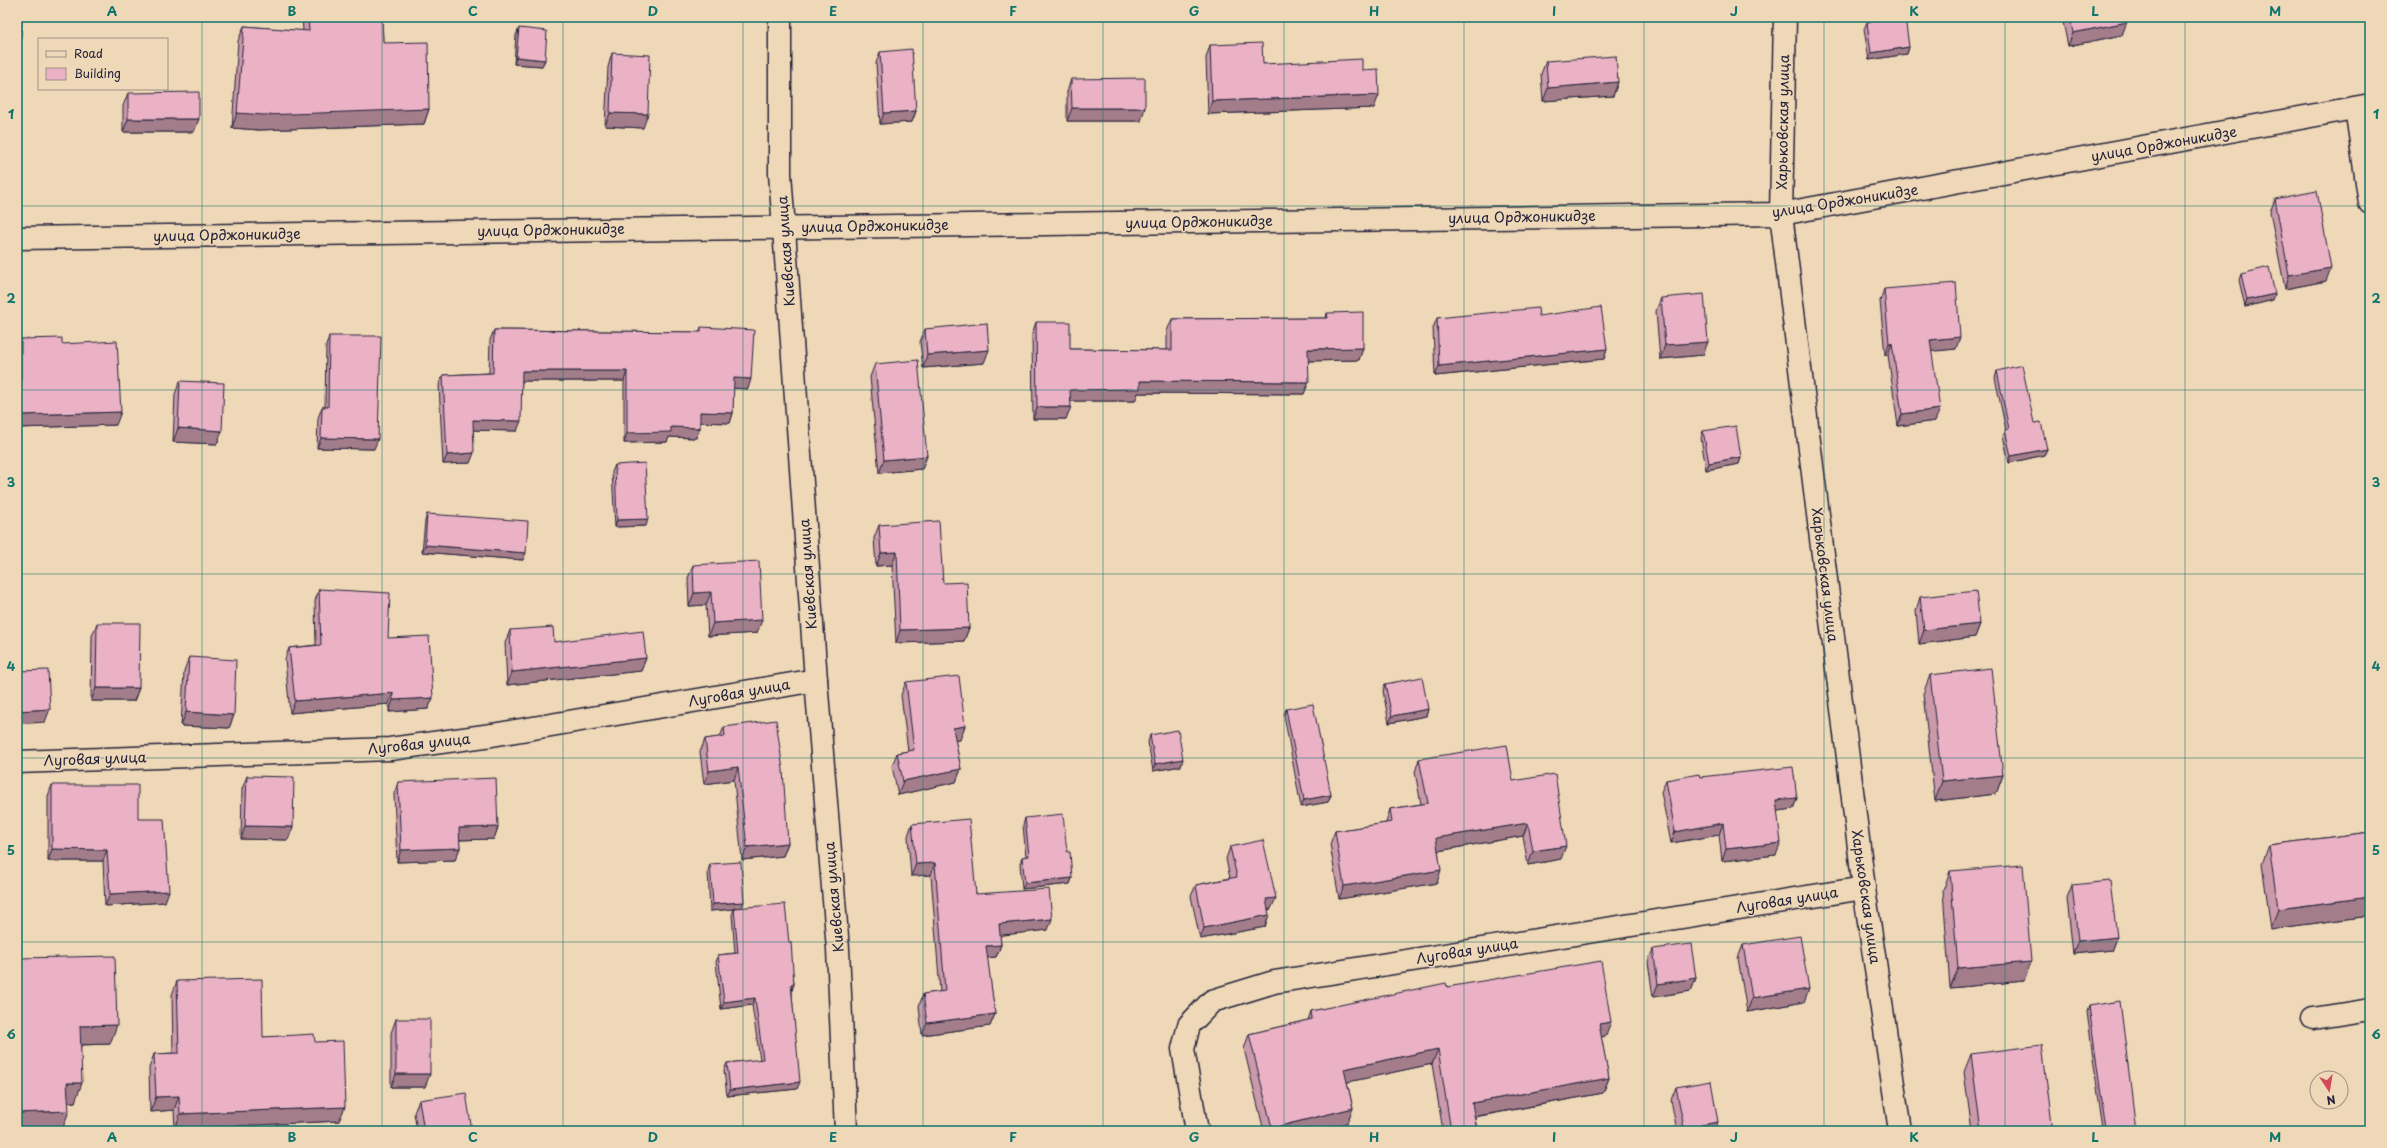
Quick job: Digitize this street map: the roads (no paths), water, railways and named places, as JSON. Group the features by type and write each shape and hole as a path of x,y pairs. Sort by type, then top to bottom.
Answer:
{"street":[{"name":"Киевская улица","path":"780,17 779,89 784,227 816,680 838,949 846,1131"},
{"name":"Харьковская улица","path":"1785,17 1780,214 1864,888 1900,1131"},
{"name":"улица Орджоникидзе","path":"17,238 1780,214 2363,106"},
{"path":"2363,106 2370,203"},
{"name":"Луговая улица","path":"17,762 390,749 492,736 816,680"},
{"name":"Луговая улица","path":"1197,1131 1183,1049 1190,1025 1212,1001 1274,982 1864,888"},
{"path":"2312,1019 2370,1010"}]}
